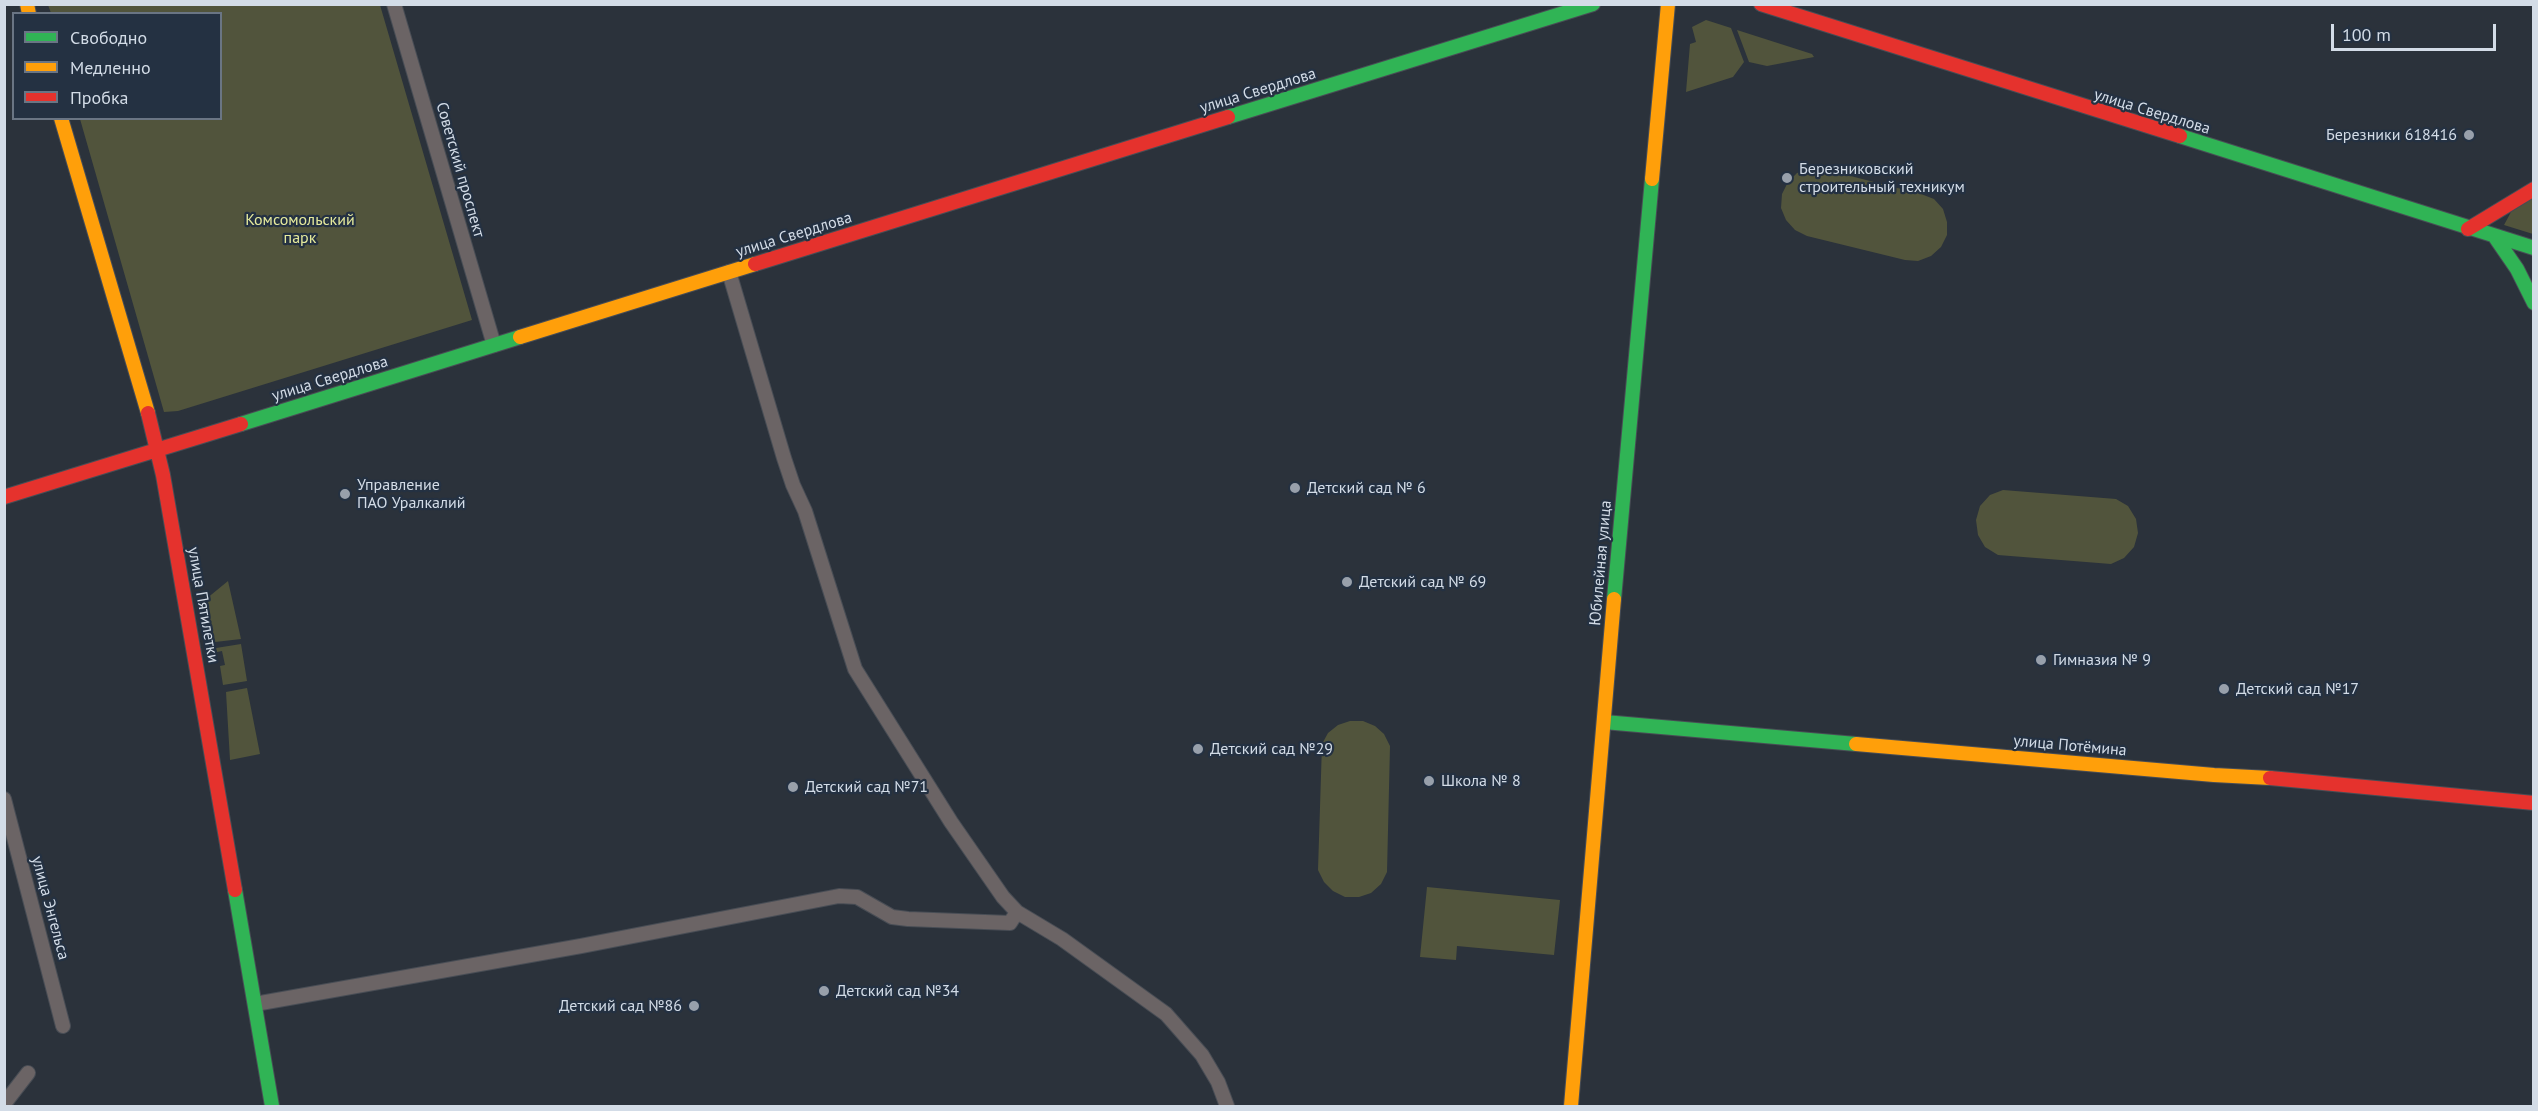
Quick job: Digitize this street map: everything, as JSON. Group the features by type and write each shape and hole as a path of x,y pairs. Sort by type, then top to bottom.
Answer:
{"main road":[{"name":"улица Свердлова","path":"4,497 1593,4"},
{"name":"Юбилейная улица","path":"1663,4 1667,24"},
{"name":"Юбилейная улица","path":"1571,1107 1668,4"},
{"name":"улица Свердлова","path":"1761,4 2534,248"},
{"name":"улица Пятилетки","path":"62,120 158,449 272,1107"},
{"path":"2468,229 2534,189"},
{"path":"2495,237 2517,269 2534,301"},
{"path":"2534,287 2534,301"},
{"name":"улица Потёмина","path":"1604,722 2214,775 2298,778 2534,803"}],"street":[{"name":"Советский проспект","path":"394,4 494,345"},
{"path":"729,272 784,458 805,511 855,669 951,822 1002,897 1017,912 1062,939 1166,1014 1202,1055 1218,1082 1227,1107"},
{"name":"улица Энгельса","path":"4,799 63,1026"},
{"path":"255,1004 581,946 839,896 857,897 892,917 908,919 1010,923 1017,912"},
{"path":"4,1104 28,1072"}],"green space":[{"name":"Комсомольский парк","path":"48,5 380,5 472,320 178,411 164,412 80,120 222,120 222,12 51,12"},
{"path":"1706,20 1731,28 1744,62 1733,77 1686,92 1690,44 1696,42 1692,27"},
{"path":"1737,30 1812,54 1814,57 1767,66 1749,62"},
{"path":"1810,169 1823,169 1934,199 1943,209 1947,222 1947,235 1941,247 1931,256 1918,261 1905,260 1807,236 1795,230 1786,220 1781,208 1782,194 1788,182 1797,173"},
{"path":"2533,198 2533,234 2504,225 2511,212"},
{"path":"2003,490 2116,499 2128,506 2136,519 2138,533 2134,547 2124,558 2111,564 1998,555 1985,547 1978,535 1976,520 1980,506 1990,495"},
{"path":"228,581 241,639 215,642 206,599"},
{"path":"241,644 247,681 223,685 220,666 225,665 222,651 217,652 216,648"},
{"path":"247,688 260,754 230,760 226,692"},
{"path":"1350,721 1363,721 1375,726 1384,734 1390,746 1387,872 1381,884 1371,893 1359,897 1345,897 1333,891 1324,882 1318,870 1322,744 1328,733 1338,725"},
{"path":"1427,887 1560,900 1554,955 1457,946 1456,960 1420,957"}],"traffic: fast":[{"path":"1228,117 1593,4"},
{"path":"2180,136 2534,248"},
{"path":"1614,599 1652,179"},
{"path":"2495,237 2517,269 2534,303"},
{"path":"241,424 520,337"},
{"path":"1604,722 1856,744"},
{"path":"235,890 272,1106"}],"traffic: slow":[{"path":"27,4 29,12"},
{"path":"1652,179 1668,4"},
{"path":"62,120 148,413"},
{"path":"520,337 755,264"},
{"path":"1571,1106 1614,599"},
{"path":"1856,744 2270,778"}],"traffic: jam":[{"path":"1761,4 2180,136"},
{"path":"755,264 1228,117"},
{"path":"2468,229 2534,189"},
{"path":"148,413 163,475 235,890"},
{"path":"4,497 241,424"},
{"path":"2270,778 2534,803"}],"place":[{"name":"Березники 618416","path":"2469,135"},
{"name":"Березниковский строительный техникум","path":"1787,178"},
{"name":"Детский сад № 6","path":"1295,488"},
{"name":"Управление ПАО Уралкалий","path":"345,494"},
{"name":"Детский сад № 69","path":"1347,582"},
{"name":"Гимназия № 9","path":"2041,660"},
{"name":"Детский сад №17","path":"2224,689"},
{"name":"Детский сад №29","path":"1198,749"},
{"name":"Школа № 8","path":"1429,781"},
{"name":"Детский сад №71","path":"793,787"},
{"name":"Детский сад №34","path":"824,991"},
{"name":"Детский сад №86","path":"694,1006"}]}
